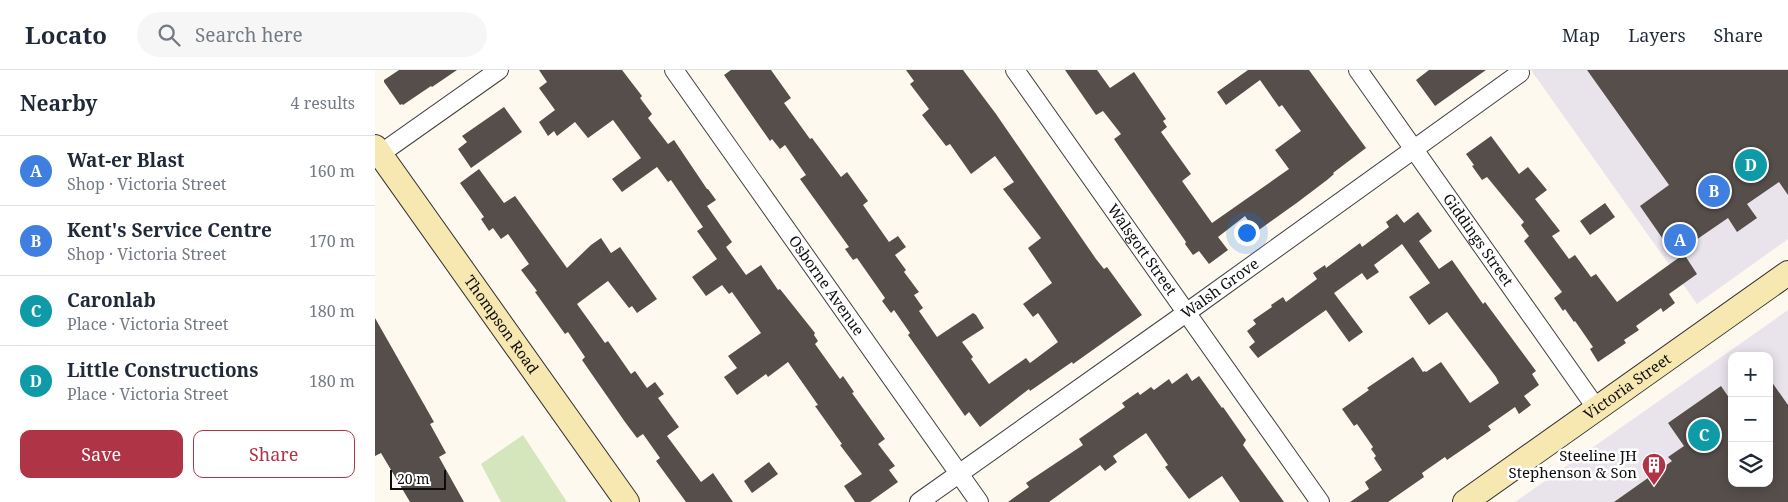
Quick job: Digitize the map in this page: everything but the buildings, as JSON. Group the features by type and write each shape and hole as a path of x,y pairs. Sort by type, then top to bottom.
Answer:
{"main road":[{"name":"Thompson Road","path":"377,150 627,502"},
{"name":"Victoria Street","path":"1465,502 1788,272"}],"street":[{"path":"377,150 499,70"},
{"name":"Osborne Avenue","path":"673,70 979,502"},
{"name":"Walsgott Street","path":"1015,70 1320,502"},
{"name":"Giddings Street","path":"1358,70 1597,409"},
{"name":"Walsh Grove","path":"919,502 1520,73"}],"shaded area":[{"path":"1531,70 1788,70 1788,239 1697,304"},
{"path":"1788,310 1788,502 1515,502 1728,352 1728,487 1773,487 1773,352 1728,352"}],"green space":[{"path":"523,435 567,502 501,502 481,464"}],"place":[{"name":"Little Constructions","path":"1751,165"},
{"name":"Kent's Service Centre","path":"1714,191"},
{"name":"Wat-er Blast","path":"1680,240"},
{"name":"Caronlab","path":"1704,435"},
{"name":"Steeline JH Stephenson & Son","path":"1654,486"}]}
